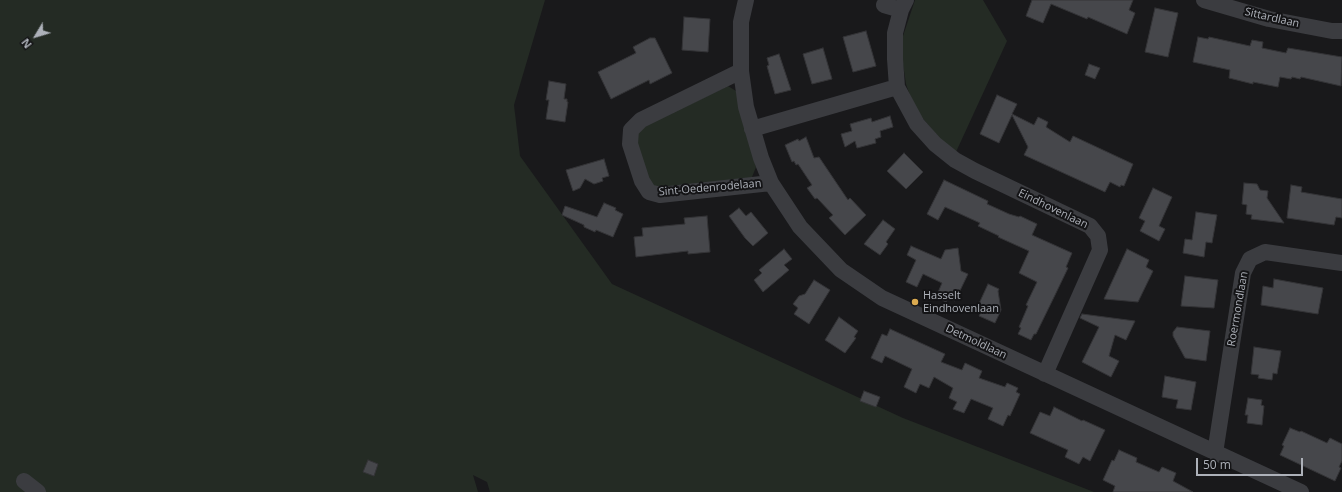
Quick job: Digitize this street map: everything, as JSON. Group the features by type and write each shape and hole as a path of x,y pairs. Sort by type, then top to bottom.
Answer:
{"street":[{"name":"Detmoldlaan","path":"746,0 741,22 741,71 746,107 752,129 771,183 800,227 841,270 882,298 1301,492"},
{"name":"Sittardlaan","path":"1204,0 1269,19 1332,31 1342,31"},
{"name":"Eindhovenlaan","path":"884,5 903,5 896,33 895,59 897,87 917,124 935,144 955,160 975,171 1090,226 1098,236 1100,250 1044,374"},
{"name":"Sint-Oedenrodelaan","path":"741,71 641,120 631,130 630,144 642,181 649,192 660,195 771,183"},
{"path":"752,129 897,87"},
{"name":"Roermondlaan","path":"1215,453 1243,273 1250,259 1266,252 1342,264"},
{"path":"24,481 38,492"}],"shaded area":[{"path":"0,0 545,0 514,105 520,156 612,284 903,418 1094,492 490,492 487,482 473,475 478,492 0,492"},
{"path":"915,0 983,0 1007,41 956,152 940,139 919,114 912,102 906,84 903,64 903,36"},
{"path":"728,86 736,91 756,167 752,177 747,180 661,189 652,187 634,141 636,130"}],"building":[{"path":"1032,0 1133,0 1129,10 1135,13 1127,34 1088,17 1087,19 1051,4 1043,23 1026,16"},
{"path":"1155,8 1178,13 1168,57 1145,52"},
{"path":"684,17 710,19 708,52 682,50"},
{"path":"866,31 876,66 853,72 843,37"},
{"path":"1198,37 1208,39 1209,37 1250,46 1252,40 1263,42 1262,48 1286,53 1288,48 1342,57 1341,86 1301,77 1300,79 1292,77 1291,79 1280,77 1278,87 1253,82 1253,84 1229,78 1230,70 1193,62"},
{"path":"650,38 655,38 672,73 650,84 649,80 611,99 598,72 636,53 633,47"},
{"path":"823,48 832,79 812,84 803,54"},
{"path":"779,54 791,90 775,94 767,66 769,65 767,58"},
{"path":"1089,64 1100,68 1095,79 1085,75"},
{"path":"549,81 566,84 564,99 567,99 568,102 565,122 546,119 549,100 546,100"},
{"path":"997,95 1017,104 1012,114 1034,125 1038,117 1048,122 1046,127 1070,142 1073,136 1133,164 1124,186 1121,185 1120,187 1110,182 1105,192 1024,155 1028,147 1012,115 999,143 980,134"},
{"path":"890,116 893,127 880,131 881,137 875,139 876,143 857,148 855,141 845,147 841,134 852,131 850,124 871,118 872,122"},
{"path":"806,137 814,158 819,157 848,200 850,198 866,215 845,235 829,218 833,215 817,198 815,199 807,188 812,185 798,164 796,165 794,161 792,162 785,145 798,139 799,141"},
{"path":"904,153 923,172 906,189 887,171"},
{"path":"604,159 609,176 602,178 603,181 594,184 585,179 580,188 573,191 566,170"},
{"path":"944,180 988,201 987,204 1037,224 1032,235 1072,253 1066,267 1068,268 1036,334 1034,334 1031,340 1018,334 1021,328 1019,327 1028,306 1026,305 1037,282 1019,273 1029,251 978,226 980,223 945,207 938,220 927,214"},
{"path":"1244,183 1257,184 1260,190 1268,191 1267,198 1284,223 1251,219 1252,215 1246,214 1247,205 1242,204"},
{"path":"1291,185 1302,187 1301,192 1342,199 1342,218 1336,217 1334,225 1287,218"},
{"path":"1153,188 1172,197 1159,226 1165,229 1159,241 1140,231 1145,221 1139,218"},
{"path":"604,203 616,208 615,210 623,214 613,237 596,230 595,232 562,215 565,206 597,217"},
{"path":"739,208 746,216 751,212 768,233 753,246 745,238 729,216"},
{"path":"1196,212 1217,215 1212,243 1206,242 1204,257 1183,253 1185,239 1192,240"},
{"path":"707,216 710,252 688,254 688,251 636,257 634,237 643,236 642,228 685,224 684,218"},
{"path":"883,220 895,229 886,242 888,244 880,255 864,244"},
{"path":"911,246 941,259 945,250 958,248 961,271 968,274 955,301 948,298 946,302 936,297 942,283 923,274 917,287 906,282 916,260 907,255"},
{"path":"784,249 792,259 784,265 789,270 763,292 754,280 762,273 759,270"},
{"path":"1127,249 1149,260 1146,267 1153,271 1138,302 1104,299"},
{"path":"1185,276 1218,280 1214,308 1181,306"},
{"path":"1274,279 1323,288 1318,314 1261,305 1263,286 1273,288"},
{"path":"814,280 830,290 809,324 794,314 798,308 793,304 799,296 805,294"},
{"path":"988,284 999,289 1001,310 995,323 979,316 982,310 977,308"},
{"path":"1082,314 1135,321 1126,340 1115,335 1109,356 1119,361 1111,377 1082,362 1099,327 1080,318"},
{"path":"839,317 858,331 854,337 856,338 845,353 825,340"},
{"path":"1177,327 1210,331 1206,361 1185,358 1173,336 1173,332"},
{"path":"890,329 945,354 941,362 962,370 965,363 982,371 979,378 1005,387 1007,383 1018,388 1016,392 1020,394 1010,416 1008,415 1003,426 988,419 993,408 971,399 964,413 953,409 957,402 949,398 953,388 934,377 929,388 920,384 916,393 904,387 912,369 885,356 882,363 871,358 882,334 887,336"},
{"path":"1254,347 1281,351 1277,374 1273,373 1272,380 1258,378 1259,375 1251,374"},
{"path":"1165,376 1196,382 1191,410 1176,408 1178,400 1162,397"},
{"path":"864,391 880,397 876,407 860,401"},
{"path":"1248,398 1262,400 1261,405 1264,406 1262,425 1247,423 1248,415 1245,415"},
{"path":"1054,407 1082,421 1083,420 1105,430 1090,461 1083,457 1079,464 1065,457 1068,450 1030,433 1040,412 1050,416"},
{"path":"1290,428 1300,432 1301,431 1327,443 1330,438 1342,444 1342,461 1339,467 1341,468 1335,481 1280,455 1284,446 1282,445"},
{"path":"1119,450 1137,458 1136,462 1159,472 1162,467 1176,473 1173,481 1193,492 1113,492 1115,486 1103,480 1112,460 1114,461"},
{"path":"368,460 378,464 374,476 363,472"}],"place":[{"name":"Hasselt Eindhovenlaan","path":"915,302"}]}
